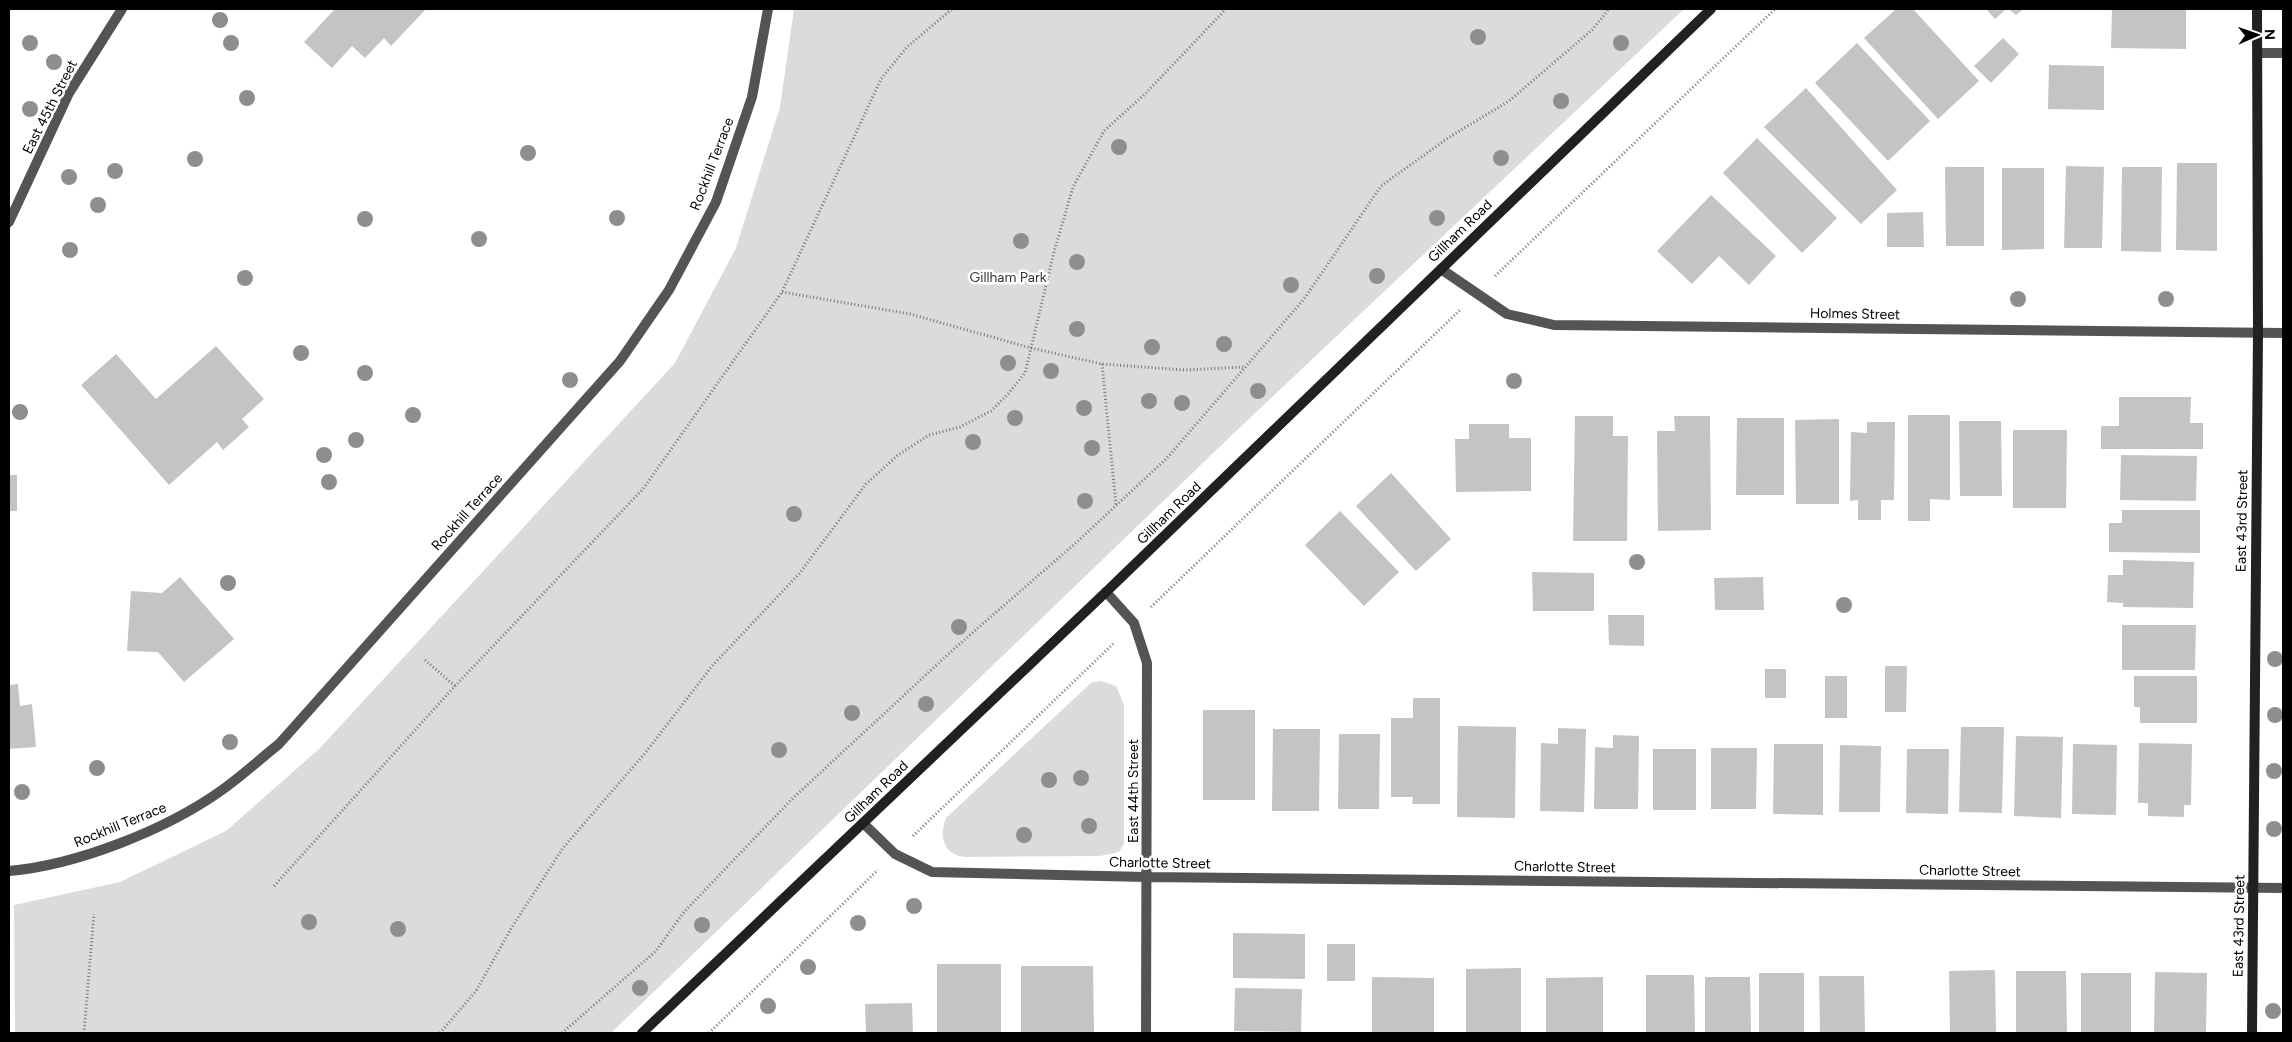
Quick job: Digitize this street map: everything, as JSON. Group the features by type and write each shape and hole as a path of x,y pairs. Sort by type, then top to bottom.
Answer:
{"main road":[{"name":"Gillham Road","path":"642,1033 1106,592 1711,9"},
{"name":"East 43rd Street","path":"2252,1033 2258,333 2258,9"}],"street":[{"name":"East 45th Street","path":"9,222 70,92 122,9"},
{"name":"Rockhill Terrace","path":"9,871 24,870 91,854 162,825 221,791 279,744 620,361 669,290 716,202 752,97 768,9"},
{"path":"2258,53 2283,53"},
{"name":"Holmes Street","path":"1441,269 1476,295 1507,314 1554,325 2283,333"},
{"name":"East 44th Street","path":"1106,592 1134,624 1147,663 1146,1033"},
{"name":"Charlotte Street","path":"863,823 895,854 932,872 1146,877 2283,888"}],"path":[{"path":"274,886 454,686 643,489 782,292 881,79 907,47 952,9"},
{"path":"440,1033 476,991 512,927 564,848 646,752 712,666 799,574 866,484 898,455 929,435 960,427 991,411 1025,373 1054,252 1073,187 1104,131 1146,93 1226,9"},
{"path":"562,1033 656,951 684,912 791,800 955,648 1167,458 1304,299 1381,186 1448,138 1509,101 1592,30 1609,9"},
{"path":"709,1033 1775,9"},
{"path":"782,292 910,314 1031,348 1102,364 1185,370 1244,367"},
{"path":"1102,364 1116,505"},
{"path":"425,660 454,686"},
{"path":"84,1033 94,914"}],"green space":[{"name":"Gillham Park","path":"794,9 1684,9 1234,433 611,1033 15,1033 14,905 120,882 226,831 319,749 675,363 736,248 780,107"},
{"path":"1101,681 1116,686 1124,705 1124,844 1119,852 1100,856 965,857 952,853 947,849 943,838 946,818 1091,683"}],"building":[{"path":"335,9 426,9 391,46 384,38 365,58 352,46 332,68 304,42"},
{"path":"1896,9 1913,9 1979,81 1938,119 1864,38"},
{"path":"1986,9 2006,9 1995,19"},
{"path":"2009,9 2023,9 2016,15"},
{"path":"2112,9 2186,9 2186,49 2111,48"},
{"path":"2003,38 2019,54 1991,83 1974,66"},
{"path":"1857,43 1930,121 1888,161 1815,83"},
{"path":"2049,65 2104,66 2104,110 2048,109"},
{"path":"1806,88 1897,190 1861,224 1764,127"},
{"path":"1757,138 1837,218 1802,253 1723,173"},
{"path":"2177,163 2217,163 2217,251 2176,250"},
{"path":"2066,166 2104,167 2102,248 2064,248"},
{"path":"1945,167 1984,167 1984,246 1946,246"},
{"path":"2122,167 2162,167 2161,252 2121,251"},
{"path":"2002,168 2044,168 2044,249 2002,250"},
{"path":"1711,195 1776,256 1749,285 1719,256 1692,284 1657,251"},
{"path":"1923,212 1924,247 1887,247 1887,213"},
{"path":"216,346 264,399 242,419 249,427 223,450 217,442 169,485 81,385 116,354 156,399"},
{"path":"2119,397 2191,397 2190,423 2203,423 2203,449 2101,449 2101,426 2119,426"},
{"path":"1908,415 1950,415 1950,500 1930,499 1930,521 1908,521"},
{"path":"1575,416 1613,416 1613,436 1628,436 1627,541 1573,541"},
{"path":"1674,416 1710,416 1711,530 1658,531 1657,431 1675,431"},
{"path":"1737,418 1784,418 1784,495 1736,495"},
{"path":"1839,419 1839,504 1796,504 1795,420"},
{"path":"1959,421 2001,421 2002,496 1960,496"},
{"path":"1867,422 1895,422 1894,500 1881,500 1881,520 1858,520 1858,500 1850,501 1851,432 1867,433"},
{"path":"1469,424 1509,424 1509,438 1531,438 1531,491 1456,492 1455,439 1469,439"},
{"path":"2013,430 2067,430 2066,508 2013,508"},
{"path":"2121,455 2197,456 2196,501 2120,500"},
{"path":"1391,473 1451,539 1416,571 1356,506"},
{"path":"9,475 17,475 17,511 9,511"},
{"path":"2122,510 2200,510 2200,553 2109,552 2109,523 2122,523"},
{"path":"1340,511 1399,572 1364,606 1305,545"},
{"path":"2123,560 2194,562 2193,608 2123,607 2123,603 2107,602 2108,575 2123,575"},
{"path":"1532,572 1594,573 1594,611 1533,611"},
{"path":"180,577 234,639 184,682 158,652 127,651 131,591 162,593"},
{"path":"1763,577 1764,610 1715,610 1714,578"},
{"path":"1608,615 1644,615 1644,646 1609,645"},
{"path":"2122,625 2196,625 2195,670 2122,670"},
{"path":"1885,666 1907,666 1906,712 1885,712"},
{"path":"1765,669 1786,669 1786,698 1765,698"},
{"path":"1825,676 1847,676 1847,718 1825,718"},
{"path":"2134,676 2197,676 2197,723 2140,723 2140,707 2134,707"},
{"path":"18,684 20,706 32,704 36,747 9,749 9,685"},
{"path":"1413,698 1440,698 1440,804 1412,804 1413,797 1391,797 1391,718 1413,718"},
{"path":"1203,710 1255,710 1255,800 1203,800"},
{"path":"1458,726 1516,727 1515,818 1457,817"},
{"path":"1961,727 2004,727 2002,813 1959,812"},
{"path":"1558,728 1586,729 1584,812 1540,811 1541,743 1558,744"},
{"path":"1273,729 1320,729 1319,811 1272,811"},
{"path":"1339,734 1380,734 1379,809 1338,809"},
{"path":"1613,735 1639,736 1638,809 1594,809 1595,747 1613,748"},
{"path":"2016,736 2063,737 2061,818 2014,816"},
{"path":"2139,743 2192,744 2191,805 2184,805 2184,817 2148,816 2148,803 2138,803"},
{"path":"1774,744 1823,744 1823,815 1773,814"},
{"path":"2073,744 2117,745 2116,815 2072,814"},
{"path":"1840,745 1881,746 1880,812 1839,812"},
{"path":"1711,748 1757,748 1756,809 1711,809"},
{"path":"1653,749 1696,749 1696,810 1653,810"},
{"path":"1907,749 1949,749 1948,814 1906,813"},
{"path":"1233,933 1305,934 1305,979 1233,978"},
{"path":"1327,944 1355,944 1355,981 1327,981"},
{"path":"937,964 1001,964 1001,1033 937,1033"},
{"path":"1021,966 1093,966 1094,1033 1021,1033"},
{"path":"1521,968 1521,1033 1466,1033 1466,969"},
{"path":"1995,970 1996,1033 1950,1033 1949,971"},
{"path":"2016,971 2066,971 2067,1033 2016,1033"},
{"path":"2155,972 2207,973 2206,1033 2154,1033"},
{"path":"1759,973 1804,973 1804,1033 1759,1033"},
{"path":"2081,973 2131,973 2131,1033 2081,1033"},
{"path":"1646,975 1694,975 1695,1033 1646,1033"},
{"path":"1819,976 1864,976 1865,1033 1820,1033"},
{"path":"1372,977 1434,978 1434,1033 1372,1033"},
{"path":"1603,977 1603,1033 1546,1033 1546,978"},
{"path":"1705,977 1750,977 1751,1033 1705,1033"},
{"path":"1235,988 1302,989 1301,1032 1234,1031"},
{"path":"912,1003 913,1033 866,1033 865,1004"}]}
